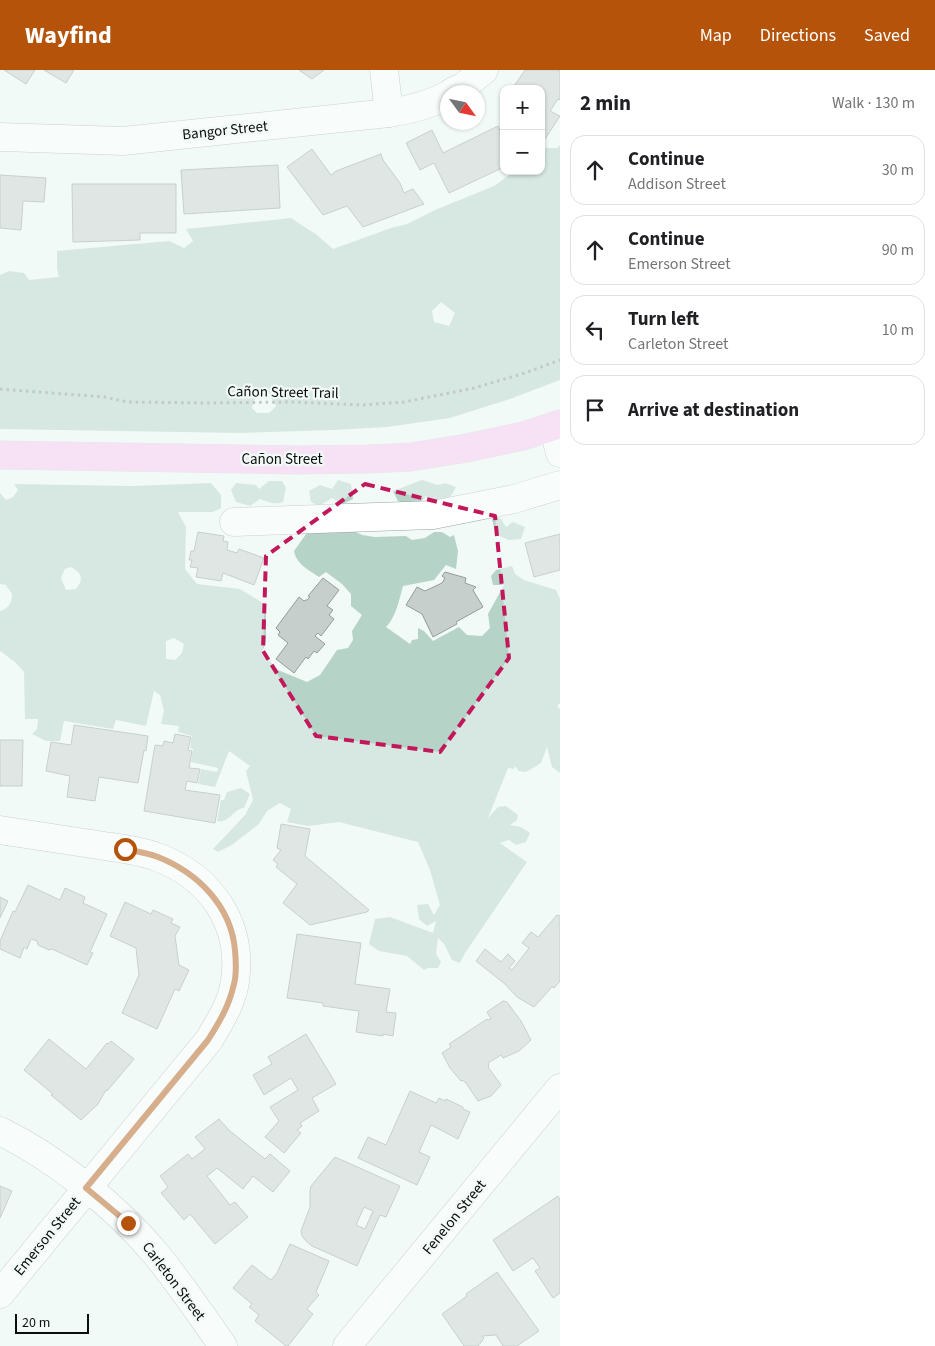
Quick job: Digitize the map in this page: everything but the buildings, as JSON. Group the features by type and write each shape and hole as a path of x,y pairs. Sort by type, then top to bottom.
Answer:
{"main road":[{"name":"Cañon Street","path":"0,455 298,460 411,457 523,436 556,425"}],"street":[{"path":"384,70 389,113"},
{"path":"465,85 484,70"},
{"name":"Bangor Street","path":"0,137 123,141 389,113 412,109 440,99"},
{"path":"556,425 560,453"},
{"path":"234,522 433,515 514,499 560,485"},
{"name":"Emerson Street","path":"0,830 125,849 158,857 188,874 217,900 234,939 236,961 235,983 225,1012 208,1040 0,1294"},
{"name":"Fenelon Street","path":"347,1346 560,1088"},
{"name":"Carleton Street","path":"0,1131 50,1160 128,1223 156,1254 223,1346"}],"path":[{"name":"Cañon Street Trail","path":"0,389 105,397 127,402 292,402 363,405 404,402 474,388 526,373 560,360"}],"highlighted area":[{"path":"365,484 495,516 509,658 440,752 316,736 263,651 266,556"}],"green space":[{"path":"560,145 560,380 510,399 450,418 387,427 241,433 0,429 0,275 9,271 24,273 29,280 59,277 57,251 169,241 184,248 193,241 186,229 291,218 317,235 333,249 407,224 435,210 494,186 509,175 545,175 545,148 557,148","holes":["441,302 455,313 449,326 434,322 432,311","271,397 276,406 269,413 257,413 252,408 255,398"]},
{"path":"338,480 351,484 353,499 343,504 332,498 319,506 311,502 309,491 320,485 332,489"},
{"path":"422,480 438,485 445,483 456,487 448,501 434,505 426,496 415,507 398,501 393,491"},
{"path":"269,481 282,481 286,488 283,502 274,503 260,499 250,506 236,502 231,490 236,483 256,485 259,489"},
{"path":"211,483 221,495 221,508 213,512 178,512 186,527 185,569 197,584 240,589 266,605 266,643 261,653 278,670 307,682 320,675 337,650 348,648 353,640 352,631 362,615 351,606 351,594 342,584 326,572 319,577 297,560 294,551 309,530 348,528 362,535 375,537 406,536 412,540 425,538 434,532 442,532 450,537 454,535 458,551 456,569 446,565 434,580 403,586 395,613 386,627 410,644 412,640 418,639 418,628 424,631 433,641 459,627 467,635 482,636 490,628 488,614 504,585 493,585 491,576 496,570 512,566 515,574 524,580 556,590 560,599 560,703 557,706 560,709 560,773 552,767 547,747 541,763 526,772 519,771 515,766 514,769 508,768 488,818 498,807 506,806 518,815 517,820 510,825 521,827 530,833 526,842 516,845 509,840 500,843 527,862 460,963 452,960 444,944 438,938 436,954 441,962 438,968 424,970 407,956 379,951 369,944 375,919 390,917 433,933 436,921 427,926 419,919 417,905 428,904 434,915 440,905 430,870 418,842 339,822 308,826 287,822 291,809 280,803 267,811 259,824 232,845 218,852 213,849 245,815 253,800 246,771 250,766 229,751 215,787 198,784 201,769 217,772 218,768 191,762 193,749 190,748 192,736 178,732 179,726 161,724 164,711 160,695 154,691 146,726 116,720 113,729 64,721 60,741 46,741 32,734 37,729 38,719 25,719 24,672 15,662 0,651 0,611 9,605 12,594 6,585 0,584 0,493 6,500 13,497 18,490 14,484 133,486","holes":["71,567 80,574 81,579 76,589 66,590 61,578 65,569","174,638 184,644 182,653 175,660 166,659 166,641"]},
{"path":"498,517 506,527 513,522 525,527 521,539 509,540 497,535 492,519"},
{"path":"241,788 250,794 244,808 225,820 217,821 221,800 224,800 227,792"}],"route":[{"path":"125,849 146,853 169,862 188,874 210,892 217,900 227,920 234,939 236,961 235,983 225,1012 208,1040 86,1188 128,1223"}]}
